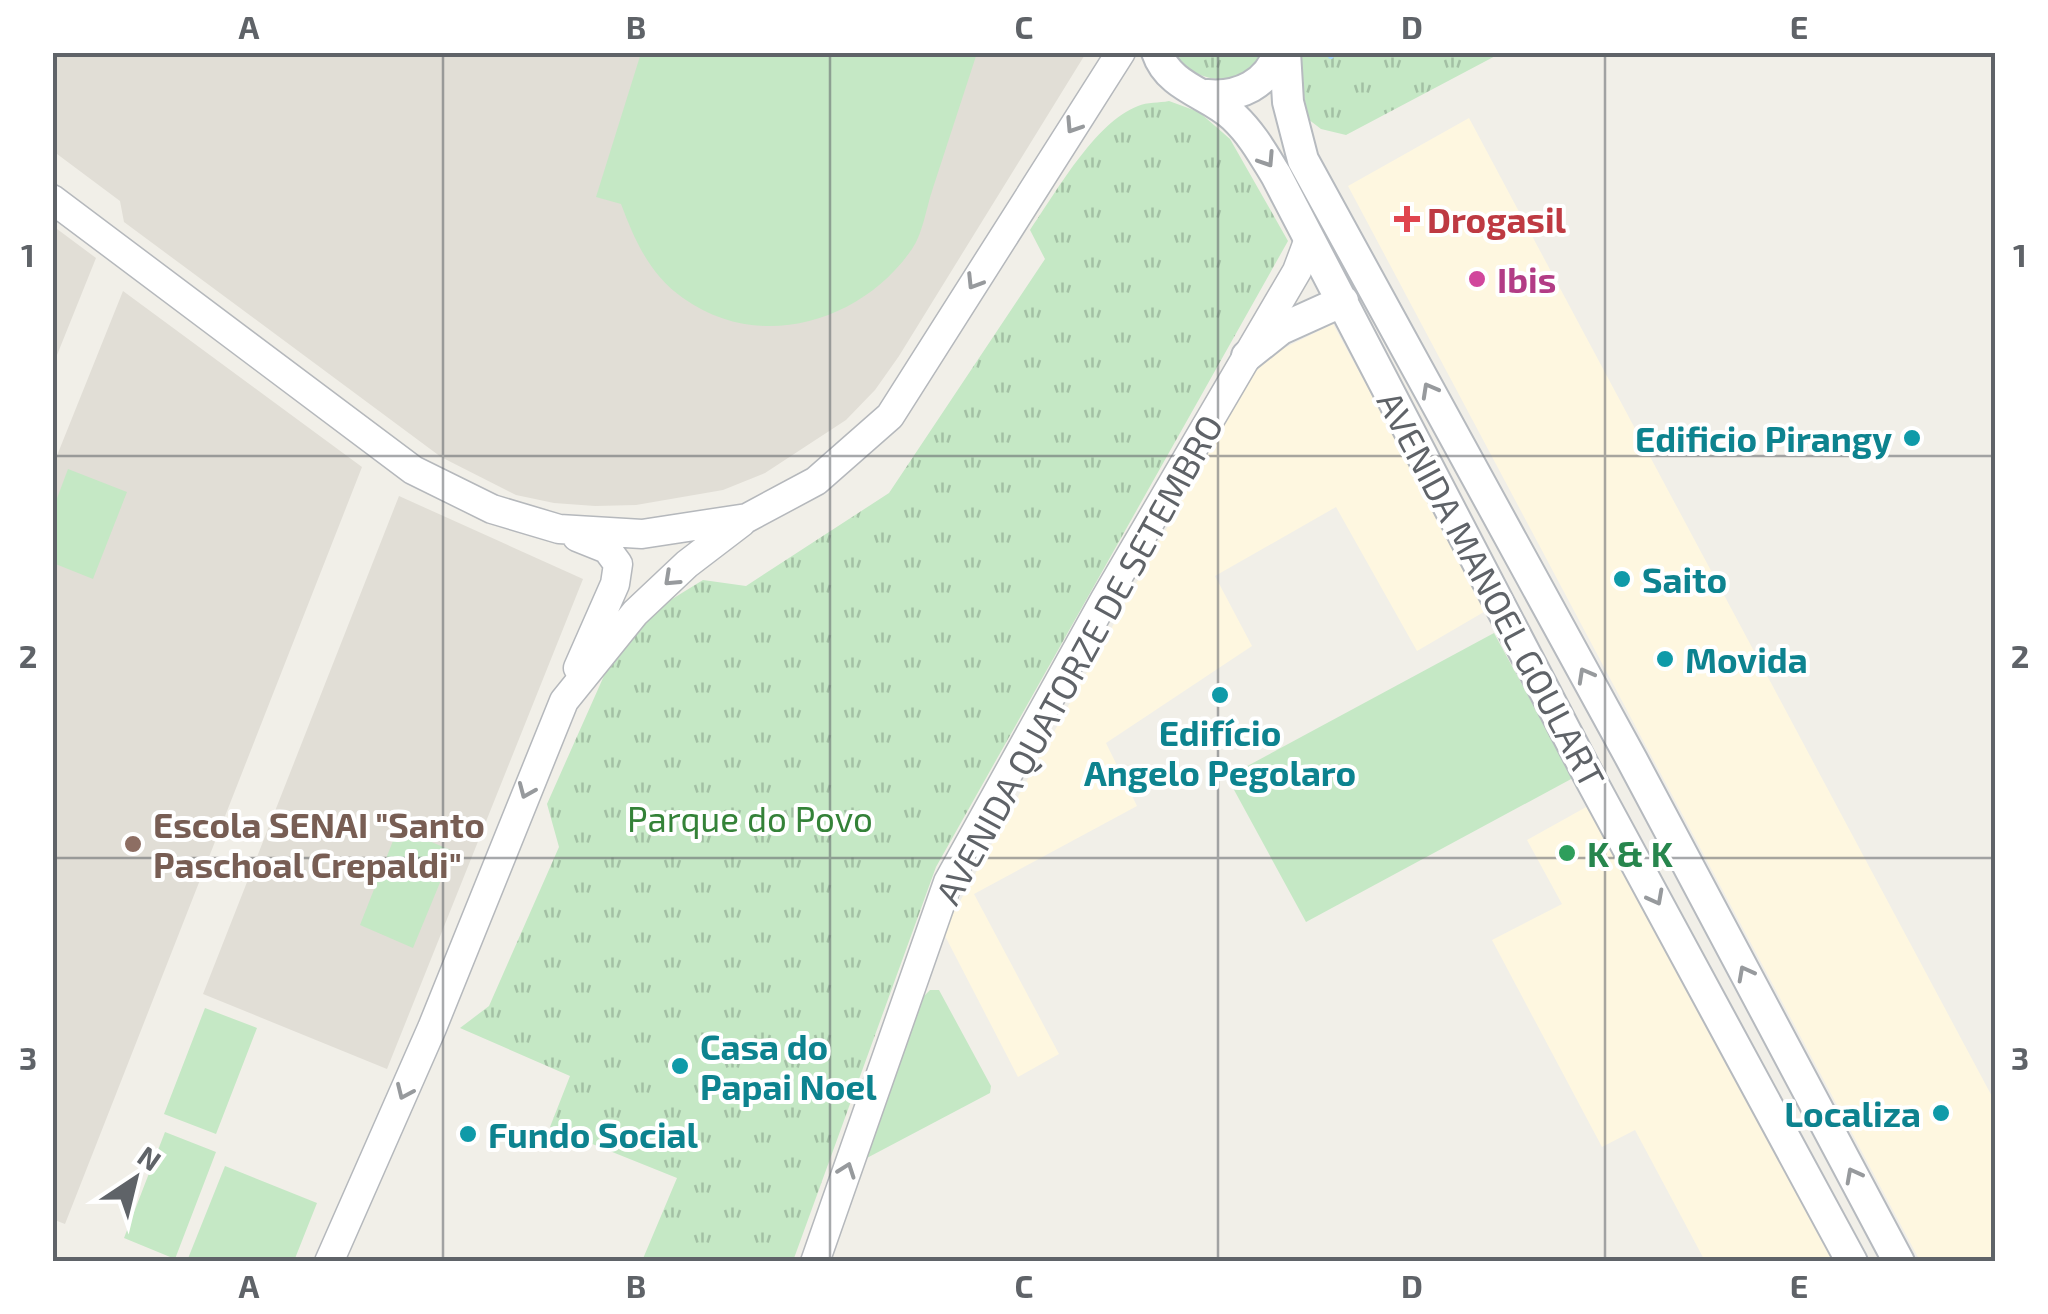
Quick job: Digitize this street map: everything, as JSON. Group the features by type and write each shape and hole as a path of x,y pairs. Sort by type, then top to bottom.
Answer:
{"main road":[{"name":"AVENIDA MANOEL GOULART","path":"1157,52 1161,64 1176,81 1207,96 1251,135 1276,175 1592,782 1852,1262"},
{"name":"AVENIDA MANOEL GOULART","path":"1282,52 1288,102 1304,160 1642,778 1898,1262"},
{"path":"1207,96 1234,94 1255,85 1282,52"},
{"path":"1309,238 1324,197"},
{"path":"1247,356 1281,329 1342,301"}],"street":[{"path":"564,701 635,613 687,564 747,518 816,481 890,416 1121,52"},
{"path":"52,199 412,470 492,509 606,548 618,564 615,584 432,1028 329,1262"},
{"name":"AVENIDA QUATORZE DE SETEMBRO","path":"814,1262 948,882 1105,599 1297,271 1309,238"},
{"path":"559,529 642,534 747,518"}],"shaded area":[{"path":"53,53 1086,53 899,356 875,390 846,420 765,473 723,490 636,505 595,506 516,495 441,457 124,222 120,201 53,151"},
{"path":"1469,118 1995,1102 1995,1261 1920,1261 1348,186"},
{"path":"53,226 96,258 53,365"},
{"name":"Escola SENAI \"Santo Paschoal Crepaldi\"","path":"123,291 362,467 65,1224 52,1219 52,468"},
{"path":"1333,324 1489,609 1417,651 1336,507 1215,576 1252,646 1106,743 1137,806 974,894 1059,1054 1018,1077 943,932 1260,360"},
{"path":"399,496 583,579 387,1069 203,994"},
{"path":"1588,806 1834,1261 1705,1261 1635,1130 1602,1147 1492,940 1562,904 1527,840"}],"green space":[{"path":"641,52 977,53 912,249 866,295 838,311 807,322 776,326 744,324 713,315 683,298 661,279 645,256 621,204 596,197"},
{"path":"1175,53 1264,53 1245,73 1220,79 1195,72"},
{"path":"1297,53 1501,53 1346,135 1321,129 1308,119"},
{"name":"Parque do Povo","path":"1169,101 1199,112 1230,139 1288,241 936,867 793,1261 642,1261 677,1178 550,1127 570,1076 460,1028 489,1006 559,847 547,804 611,660 651,612 703,580 746,586 889,493 1045,259 1030,230 1064,179 1106,127 1122,114 1142,105"},
{"path":"68,469 127,492 93,579 53,563 53,509"},
{"path":"1494,633 1573,778 1306,922 1227,777"},
{"path":"398,828 453,851 413,948 360,925"},
{"path":"930,990 939,990 991,1086 990,1093 865,1159 923,997"},
{"path":"205,1008 257,1028 216,1134 164,1114"},
{"path":"165,1132 216,1152 175,1259 124,1238"},
{"path":"225,1166 317,1203 294,1261 187,1261"}],"waterway":[{"path":"1331,56 1333,52"}],"place":[{"name":"Drogasil","path":"1407,219"},
{"name":"Ibis","path":"1477,279"},
{"name":"Edificio Pirangy","path":"1912,438"},
{"name":"Saito","path":"1622,579"},
{"name":"Movida","path":"1665,659"},
{"name":"Edifício Angelo Pegolaro","path":"1220,695"},
{"name":"Escola SENAI \"Santo Paschoal Crepaldi\"","path":"133,844"},
{"name":"K & K","path":"1567,853"},
{"name":"Casa do Papai Noel","path":"680,1066"},
{"name":"Localiza","path":"1941,1113"},
{"name":"Fundo Social","path":"468,1134"}]}
